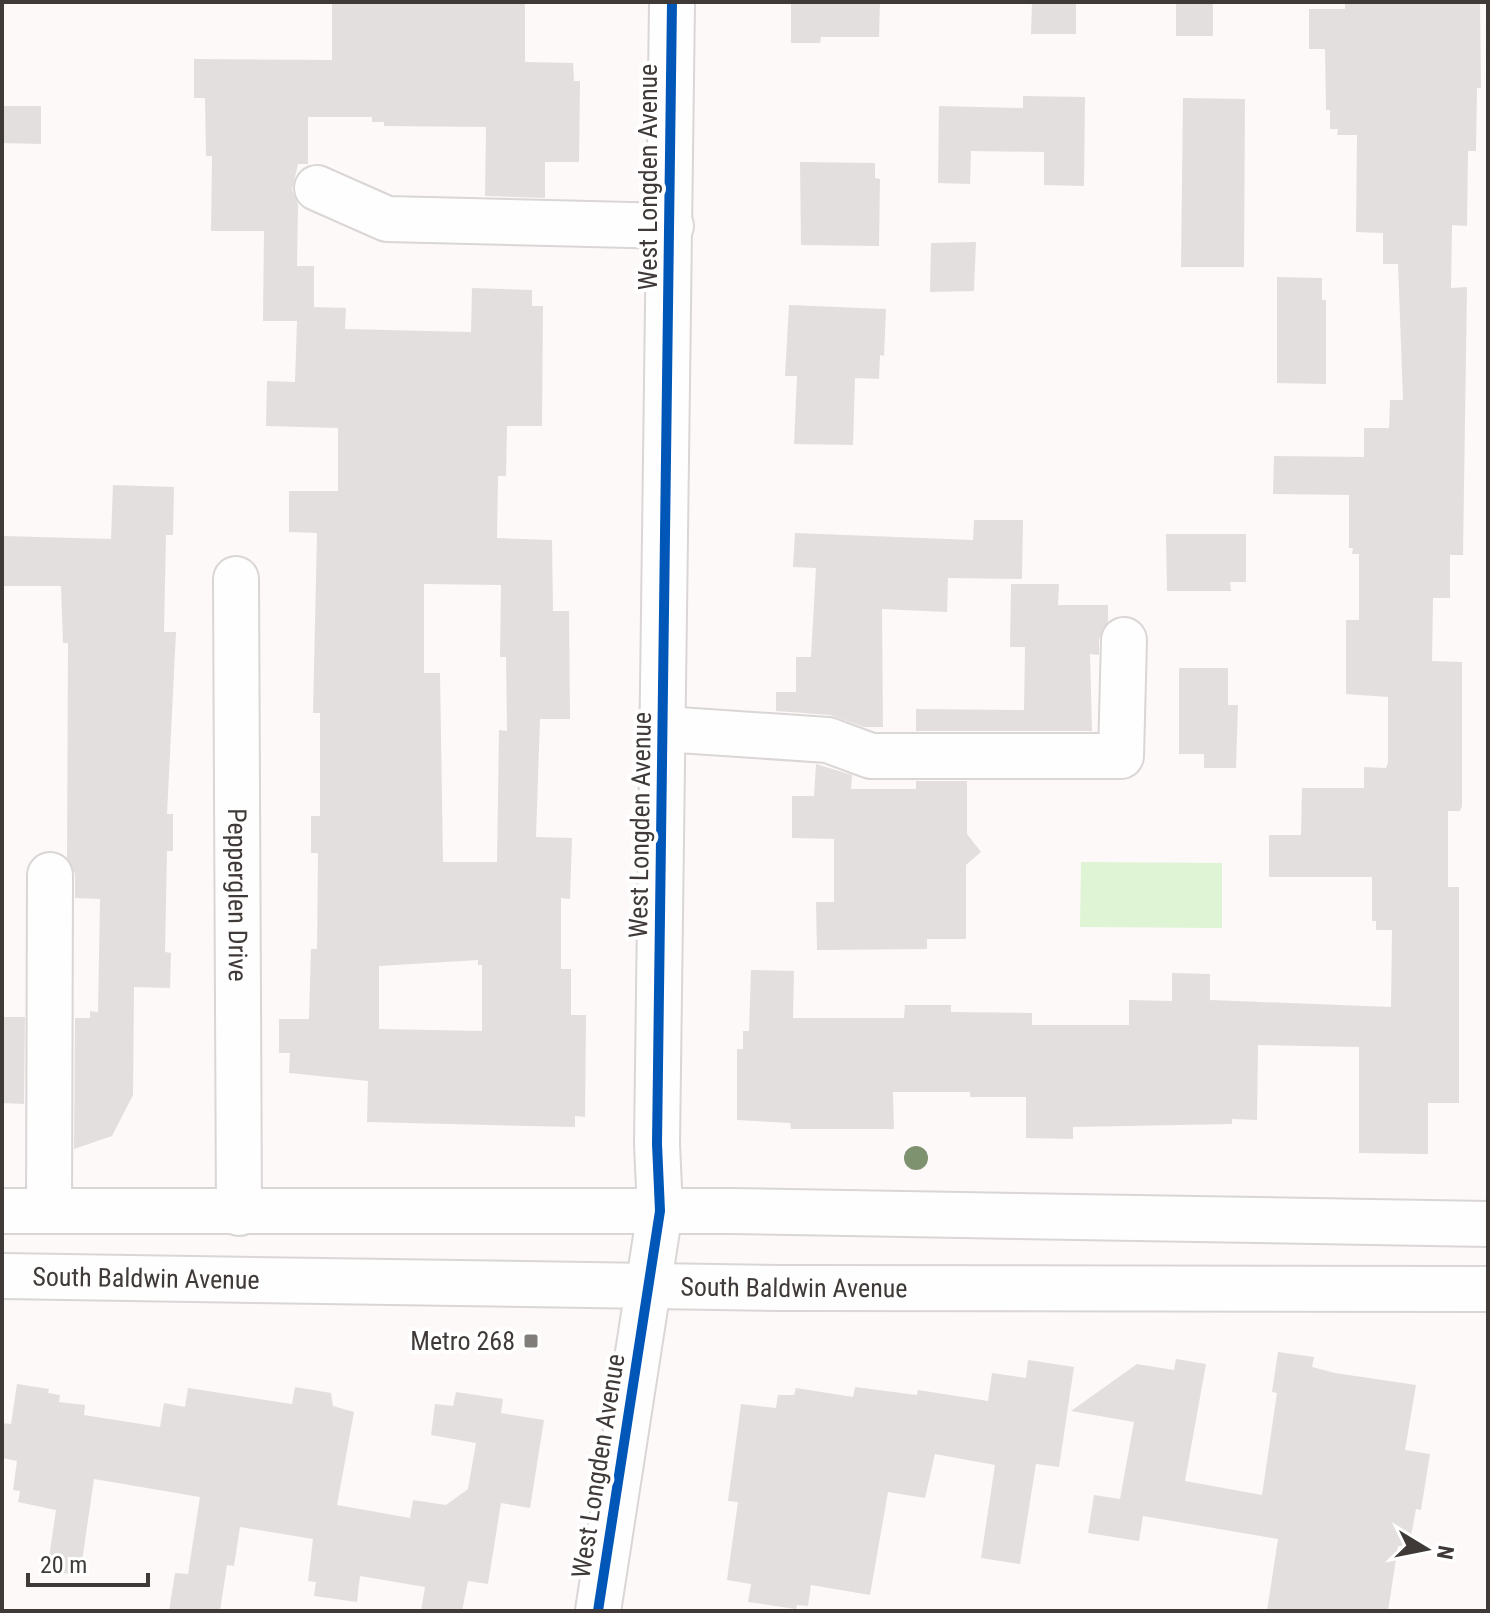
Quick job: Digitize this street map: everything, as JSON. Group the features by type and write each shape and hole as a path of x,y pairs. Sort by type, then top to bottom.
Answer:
{"main road":[{"name":"West Longden Avenue","path":"598,1611 660,1211 657,1144 672,18"},
{"path":"317,188 387,219 671,226"},
{"name":"Pepperglen Drive","path":"236,579 239,1213"},
{"path":"664,729 828,740 871,756 1121,756 1124,640"},
{"path":"49,1211 50,875"},
{"path":"2,1211 660,1211 1488,1224"},
{"name":"South Baldwin Avenue","path":"2,1276 779,1288 1488,1289"}],"green space":[{"path":"1081,862 1222,863 1222,928 1080,927"}],"building":[{"path":"332,2 525,2 525,62 573,63 574,81 580,81 579,162 545,162 545,198 485,196 486,127 384,126 384,122 372,122 372,117 308,117 308,164 298,164 292,190 298,204 297,266 314,266 314,307 346,308 345,329 471,332 472,288 532,290 532,306 543,306 542,426 507,426 506,476 498,476 497,538 552,540 553,611 569,611 570,719 540,719 536,837 572,838 570,899 561,898 561,969 571,969 571,1015 586,1015 585,1117 575,1116 575,1127 367,1122 368,1081 289,1073 290,1053 279,1053 279,1019 309,1019 311,949 317,949 318,853 311,853 311,816 320,816 320,713 313,713 317,533 289,532 289,491 338,491 338,428 266,426 267,381 295,382 297,321 263,321 264,231 211,231 212,156 206,156 205,98 194,98 194,59 332,60","holes":["424,584 501,585 500,657 506,657 507,731 499,730 497,862 443,862 440,673 424,673","478,960 478,965 482,965 482,1031 379,1029 379,966"]},
{"path":"791,2 880,2 879,37 821,37 820,43 791,43"},
{"path":"1032,2 1076,2 1076,34 1031,34"},
{"path":"1176,2 1213,2 1213,36 1176,36"},
{"path":"1345,2 1480,2 1481,88 1477,88 1476,151 1468,151 1467,226 1452,225 1451,288 1467,287 1463,555 1450,555 1450,598 1433,598 1432,661 1462,662 1462,806 1460,811 1448,811 1448,887 1459,887 1459,1103 1428,1103 1428,1154 1359,1153 1359,1047 1258,1045 1257,1120 1232,1119 1232,1124 1073,1127 1073,1139 1026,1138 1026,1097 970,1097 970,1092 893,1092 894,1129 791,1129 790,1123 737,1120 737,1049 743,1049 743,1031 749,1031 751,970 794,971 793,1018 904,1018 905,1005 951,1005 951,1012 1032,1013 1032,1025 1129,1025 1129,1000 1172,1001 1172,973 1210,974 1210,1000 1391,1007 1392,930 1376,930 1376,921 1372,921 1372,877 1269,877 1269,835 1301,835 1302,788 1364,788 1364,767 1386,768 1388,763 1388,697 1346,694 1346,620 1359,620 1359,554 1352,554 1353,548 1349,548 1349,495 1273,494 1274,456 1364,457 1364,428 1389,428 1390,400 1403,400 1398,264 1383,264 1383,233 1356,232 1357,135 1337,135 1338,129 1330,129 1330,110 1326,110 1325,49 1309,49 1309,9 1345,9"},
{"path":"1023,96 1085,97 1084,186 1044,185 1044,152 971,151 970,184 938,183 939,106 1023,108"},
{"path":"1183,98 1245,99 1244,267 1181,267"},
{"path":"2,106 41,106 41,144 2,143"},
{"path":"800,162 875,163 875,178 880,179 879,246 801,245"},
{"path":"976,242 974,291 930,292 931,243"},
{"path":"1277,277 1322,278 1322,300 1326,300 1326,384 1277,383"},
{"path":"789,305 886,309 884,356 880,355 879,379 855,378 853,445 794,444 797,376 785,376"},
{"path":"113,485 174,487 173,535 166,535 164,632 176,632 167,814 173,814 173,851 167,851 165,952 171,953 170,988 134,987 133,1095 112,1136 74,1149 75,1018 90,1018 90,1011 98,1012 100,899 75,898 75,874 67,858 68,643 63,643 61,586 2,586 2,536 111,539"},
{"path":"974,520 1023,520 1022,579 948,578 947,612 882,609 883,727 864,727 830,715 776,711 776,692 796,692 796,657 811,657 816,568 793,567 795,533 973,540"},
{"path":"1166,534 1246,534 1246,582 1230,582 1231,591 1167,591"},
{"path":"1011,584 1059,584 1058,605 1108,605 1108,622 1099,639 1099,655 1090,654 1092,731 916,731 916,709 1024,710 1025,647 1010,647"},
{"path":"1179,668 1228,668 1228,705 1238,705 1236,768 1204,768 1204,754 1179,754"},
{"path":"816,764 852,775 851,789 916,789 916,781 967,781 967,834 981,852 966,865 966,939 927,939 927,949 817,950 816,902 834,902 834,839 792,838 792,796 814,796"},
{"path":"2,1017 25,1017 24,1104 2,1103"},
{"path":"1278,1352 1314,1357 1312,1367 1335,1373 1416,1385 1405,1450 1430,1454 1421,1510 1416,1509 1409,1547 1398,1546 1388,1611 1267,1611 1278,1539 1143,1516 1139,1541 1088,1533 1094,1495 1120,1499 1134,1422 1071,1411 1137,1364 1174,1370 1176,1359 1206,1364 1185,1481 1262,1495 1277,1393 1272,1392"},
{"path":"1028,1360 1074,1367 1059,1467 1036,1464 1020,1564 981,1558 995,1465 935,1454 925,1498 888,1492 870,1595 811,1585 808,1606 797,1605 796,1609 748,1602 751,1584 727,1580 738,1502 728,1501 741,1404 776,1408 778,1395 794,1395 796,1388 853,1397 855,1387 917,1395 918,1390 988,1401 992,1373 1026,1378"},
{"path":"17,1384 49,1389 48,1393 60,1395 59,1402 85,1405 84,1415 160,1427 164,1403 185,1407 188,1388 292,1404 295,1387 331,1393 333,1406 354,1412 337,1505 410,1518 413,1500 446,1505 468,1489 476,1443 431,1435 435,1404 453,1406 456,1392 503,1399 501,1413 544,1420 530,1508 501,1503 488,1584 468,1581 462,1611 421,1611 425,1587 360,1576 357,1602 314,1596 316,1582 308,1581 313,1539 240,1527 234,1566 227,1565 220,1611 169,1611 175,1573 188,1574 200,1497 94,1479 80,1575 47,1571 56,1510 18,1502 20,1491 13,1490 17,1461 2,1458 2,1423 11,1424"}],"cycle path":[{"path":"598,1611 660,1211 657,1144 672,2"}],"place":[{"name":"Metro 268","path":"531,1341"}]}
